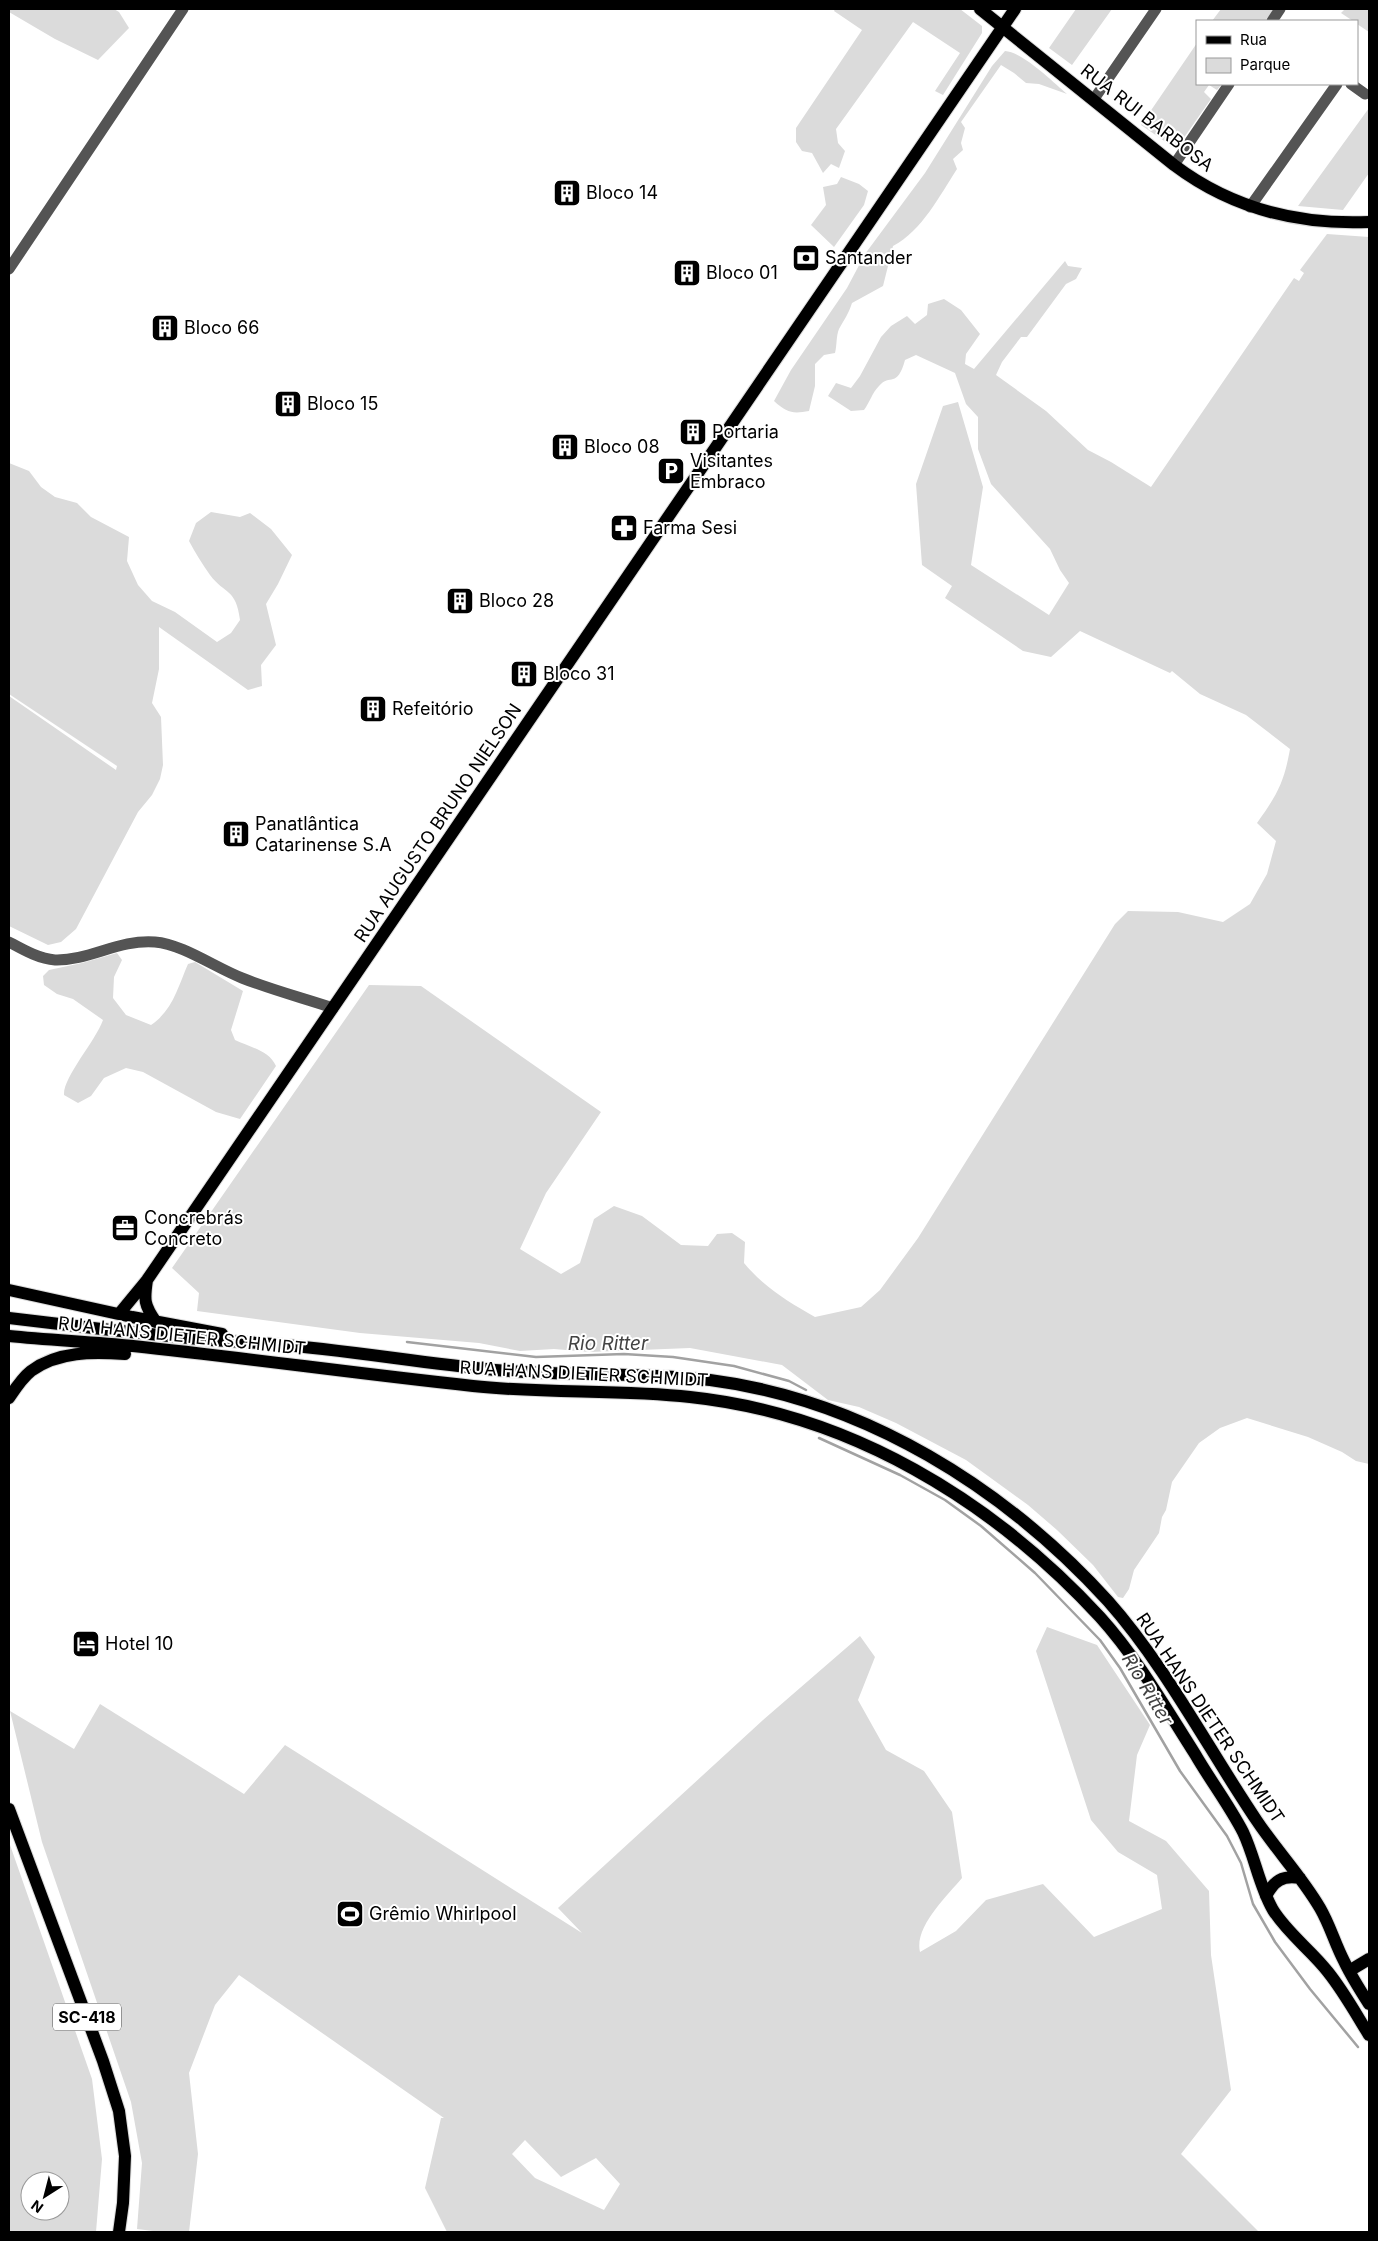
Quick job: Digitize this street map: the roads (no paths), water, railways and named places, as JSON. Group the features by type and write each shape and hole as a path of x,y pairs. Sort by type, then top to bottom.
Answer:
{"main road":[{"name":"RUA RUI BARBOSA","path":"980,9 1174,165 1206,187 1250,207 1297,218 1324,222 1369,222"},
{"name":"RUA AUGUSTO BRUNO NIELSON","path":"119,1314 147,1280 1015,9"},
{"path":"147,1280 146,1307 156,1322"},
{"path":"9,1290 156,1322 274,1344"},
{"name":"RUA HANS DIETER SCHMIDT","path":"12,1319 200,1339 274,1344 498,1370 650,1375 733,1384 760,1389 814,1404 904,1442 963,1476 996,1499 1055,1549 1109,1603 1156,1664 1256,1821 1300,1878 1322,1911 1349,1971 1369,2004"},
{"name":"RUA HANS DIETER SCHMIDT","path":"11,1336 130,1346 495,1388 640,1392 718,1400 765,1409 798,1419 903,1462 975,1506 1016,1538 1074,1591 1114,1633 1159,1697 1243,1833 1266,1896 1285,1926 1327,1971 1369,2035"},
{"path":"9,1398 31,1371 50,1361 72,1354 91,1352 270,1362"},
{"name":"SC-418","path":"9,1809 115,2098 125,2156 123,2203 119,2232"},
{"path":"1266,1896 1272,1884 1283,1878 1300,1878"},
{"path":"1349,1971 1369,1959"}],"street":[{"path":"9,269 183,9"},
{"path":"1094,99 1156,9"},
{"path":"1273,20 1280,9"},
{"path":"1174,165 1228,85"},
{"path":"1250,207 1336,85"},
{"path":"1352,85 1365,94"},
{"path":"9,942 36,955 55,960 80,956 117,945 131,943 155,942 170,944 241,978 333,1008"}],"waterway":[{"name":"Rio Ritter","path":"407,1342 536,1357 624,1354 673,1357 734,1366 789,1381 806,1390"},
{"name":"Rio Ritter","path":"819,1438 900,1475 945,1500 981,1526 1035,1573 1100,1640 1120,1668 1180,1771 1227,1836 1241,1863 1253,1904 1275,1942 1310,1989 1358,2047"}],"place":[{"name":"Bloco 14","path":"567,193"},
{"name":"Santander","path":"806,258"},
{"name":"Bloco 01","path":"687,273"},
{"name":"Bloco 66","path":"165,328"},
{"name":"Bloco 15","path":"288,404"},
{"name":"Portaria","path":"693,432"},
{"name":"Bloco 08","path":"565,447"},
{"name":"Visitantes Embraco","path":"671,471"},
{"name":"Farma Sesi","path":"624,528"},
{"name":"Bloco 28","path":"460,601"},
{"name":"Bloco 31","path":"524,674"},
{"name":"Refeitório","path":"373,709"},
{"name":"Panatlântica Catarinense S.A","path":"236,834"},
{"name":"Concrebrás Concreto","path":"125,1228"},
{"name":"Hotel 10","path":"86,1644"},
{"name":"Grêmio Whirlpool","path":"350,1914"}]}
